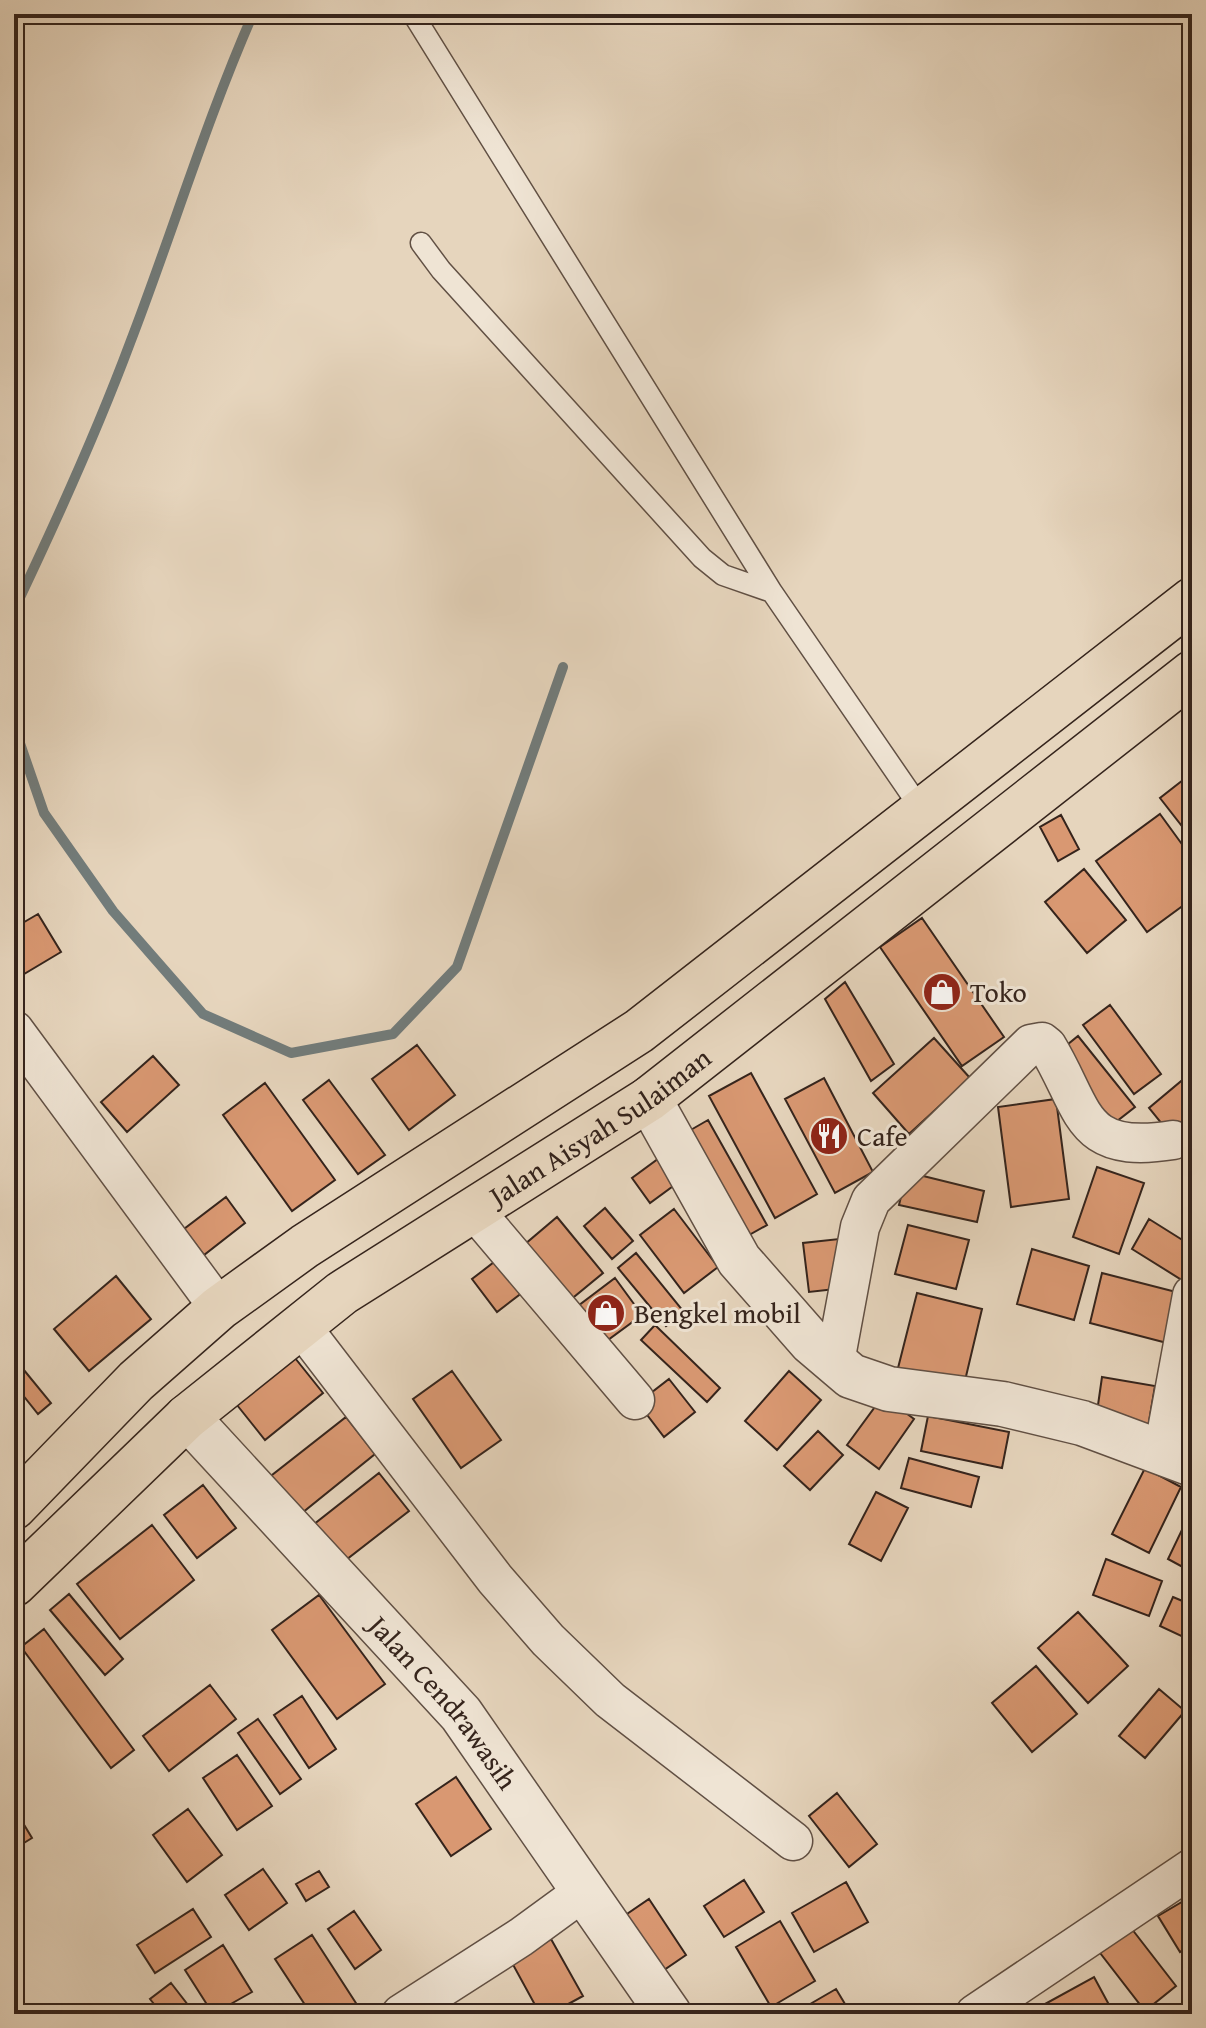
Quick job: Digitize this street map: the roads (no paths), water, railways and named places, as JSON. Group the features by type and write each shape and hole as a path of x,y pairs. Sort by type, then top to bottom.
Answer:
{"highway":[{"name":"Jalan Aisyah Sulaiman","path":"14,1507 136,1381 219,1308 305,1246 639,1031 1192,600"},
{"name":"Jalan Aisyah Sulaiman","path":"14,1584 187,1417 342,1293 649,1099 1192,673"}],"street":[{"path":"14,1030 219,1308"},
{"path":"835,1362 860,1227 871,1200 1031,1044 1037,1041 1047,1046 1079,1111 1094,1129 1128,1143 1173,1140"},
{"path":"649,1099 739,1260 811,1342 851,1376 889,1389 1003,1404 1082,1423 1178,1458 1192,1295"},
{"path":"474,1210 635,1400"},
{"path":"301,1326 495,1579 548,1640 610,1700 793,1841"},
{"name":"Jalan Cendrawasih","path":"187,1417 461,1714 669,2014"},
{"path":"975,2014 1192,1868"},
{"path":"401,2014 521,1937 584,1891"}],"lane":[{"path":"413,14 772,592 921,809"},
{"path":"421,243 441,270 702,558 723,575 772,592"}],"waterway":[{"path":"14,610 75,478 117,377 220,95 253,14"},
{"path":"14,726 44,813 113,911 203,1014 291,1053 393,1034 457,967 563,667"}],"place":[{"name":"Toko","path":"942,992"},
{"name":"Cafe","path":"829,1136"},
{"name":"Bengkel mobil","path":"606,1313"}]}
